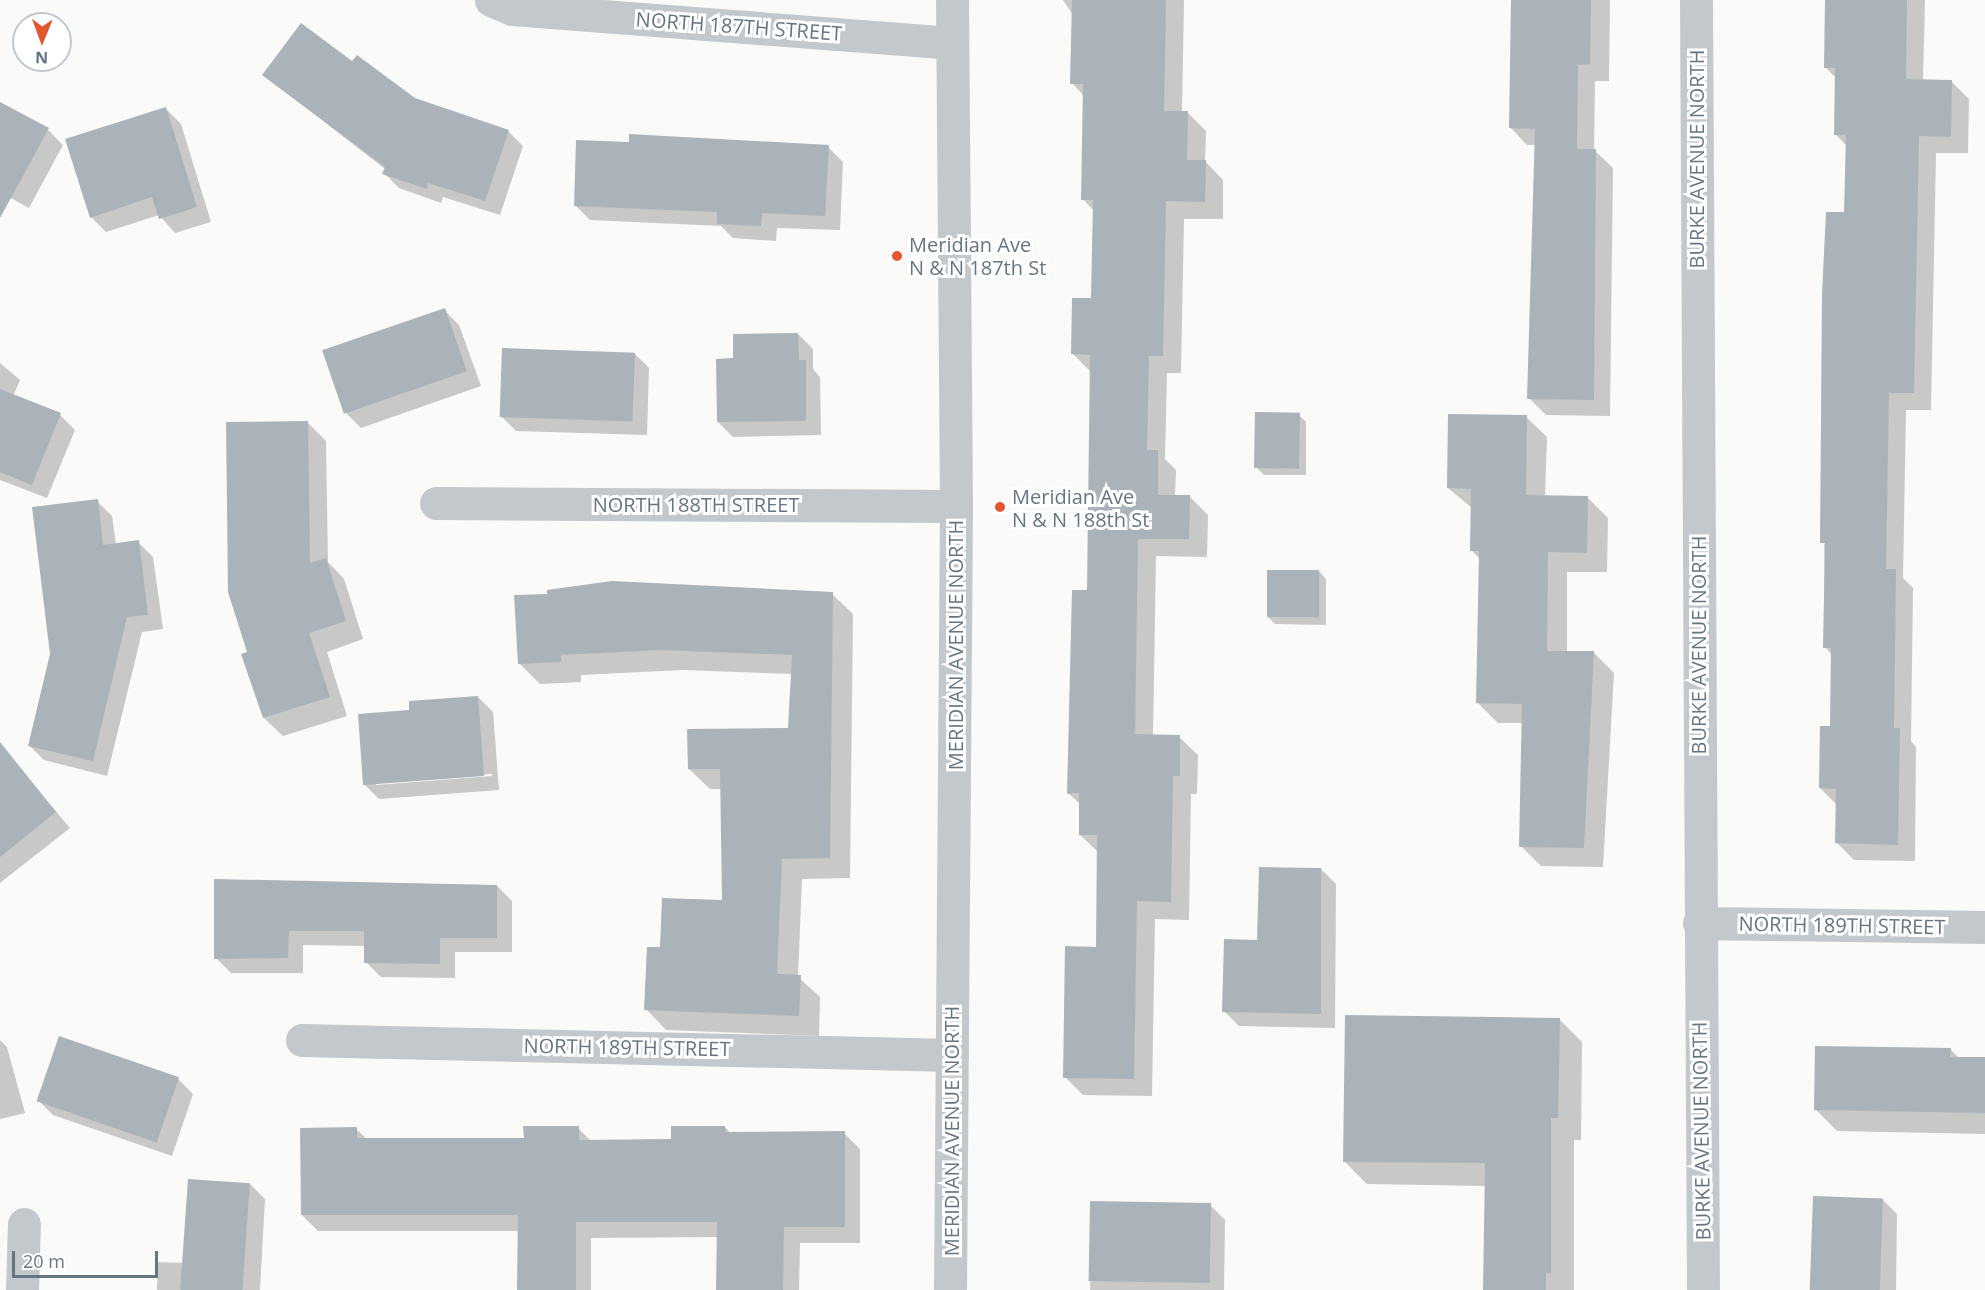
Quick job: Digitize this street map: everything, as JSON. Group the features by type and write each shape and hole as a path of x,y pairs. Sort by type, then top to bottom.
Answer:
{"street":[{"name":"NORTH 187TH STREET","path":"491,0 512,9 952,43"},
{"name":"MERIDIAN AVENUE NORTH","path":"950,1290 956,506 952,0"},
{"name":"BURKE AVENUE NORTH","path":"1696,0 1699,923 1703,1290"},
{"name":"NORTH 188TH STREET","path":"436,503 956,506"},
{"name":"NORTH 189TH STREET","path":"1699,923 1985,927"},
{"name":"NORTH 189TH STREET","path":"302,1040 952,1055"},
{"path":"22,1290 24,1224"}],"building":[{"path":"1072,0 1166,0 1164,111 1188,111 1187,160 1206,160 1205,202 1166,201 1163,356 1149,356 1147,450 1158,450 1158,495 1190,495 1189,539 1138,539 1135,734 1180,735 1180,776 1173,776 1171,902 1137,901 1134,1079 1063,1078 1065,946 1096,947 1097,835 1079,835 1079,793 1067,794 1072,590 1087,590 1090,355 1071,354 1072,298 1091,298 1093,200 1081,200 1083,84 1070,84"},
{"path":"1511,0 1591,0 1590,64 1578,65 1577,149 1596,149 1594,400 1527,399 1535,129 1509,128"},
{"path":"1825,0 1907,0 1906,79 1952,80 1951,137 1919,136 1914,393 1889,393 1886,569 1896,569 1894,728 1900,728 1898,845 1835,843 1836,789 1819,788 1820,726 1830,726 1831,648 1823,648 1825,543 1820,543 1822,294 1826,212 1844,212 1846,135 1834,135 1835,68 1824,68"},
{"path":"301,23 352,61 357,55 415,98 509,130 485,201 428,183 427,189 382,174 385,167 262,75"},
{"path":"0,102 49,128 0,218"},
{"path":"166,107 197,207 159,219 152,197 90,218 65,139"},
{"path":"629,134 829,145 825,216 762,213 761,226 717,224 717,212 574,206 576,140 629,142"},
{"path":"445,308 467,371 344,414 322,350"},
{"path":"798,333 799,360 806,360 806,421 717,422 716,359 733,358 733,334"},
{"path":"502,348 635,353 633,422 500,417"},
{"path":"0,389 61,413 32,485 0,472"},
{"path":"1255,412 1300,413 1299,469 1254,468"},
{"path":"1448,414 1527,415 1526,495 1588,496 1587,553 1548,552 1547,651 1594,651 1584,848 1519,847 1522,704 1476,703 1479,551 1470,551 1471,489 1447,488"},
{"path":"308,421 310,563 326,558 346,621 309,633 330,697 263,718 241,654 247,652 228,592 226,422"},
{"path":"98,499 103,545 139,540 148,615 127,617 93,761 28,746 50,654 32,507"},
{"path":"1267,570 1319,570 1319,617 1267,617"},
{"path":"612,581 833,592 830,858 782,859 777,974 801,975 799,1016 644,1010 647,947 660,947 662,898 722,900 720,769 688,769 687,729 788,728 792,655 662,650 561,655 561,662 518,664 514,595 547,594 547,590"},
{"path":"478,696 484,776 363,785 358,714 409,710 409,701"},
{"path":"0,742 56,812 0,857"},
{"path":"1259,867 1321,868 1321,1014 1222,1012 1224,939 1257,940"},
{"path":"214,879 497,885 497,938 440,938 440,964 364,963 364,931 289,931 288,958 214,959"},
{"path":"1345,1015 1560,1018 1558,1118 1551,1118 1551,1273 1546,1273 1546,1290 1483,1290 1485,1163 1343,1162"},
{"path":"59,1036 179,1077 157,1143 37,1101"},
{"path":"1815,1046 1951,1048 1950,1057 1985,1057 1985,1113 1814,1110"},
{"path":"523,1126 579,1126 579,1140 671,1139 671,1126 725,1126 725,1132 845,1131 845,1227 784,1227 783,1290 716,1290 717,1222 576,1222 576,1290 517,1290 518,1215 301,1215 300,1128 357,1127 357,1138 524,1138"},
{"path":"188,1179 250,1183 242,1290 180,1290"},
{"path":"1813,1196 1883,1198 1880,1290 1810,1290"},
{"path":"1090,1201 1211,1203 1210,1283 1089,1281"}],"place":[{"name":"Meridian Ave N & N 187th St","path":"897,256"},
{"name":"Meridian Ave N & N 188th St","path":"1000,507"}]}
